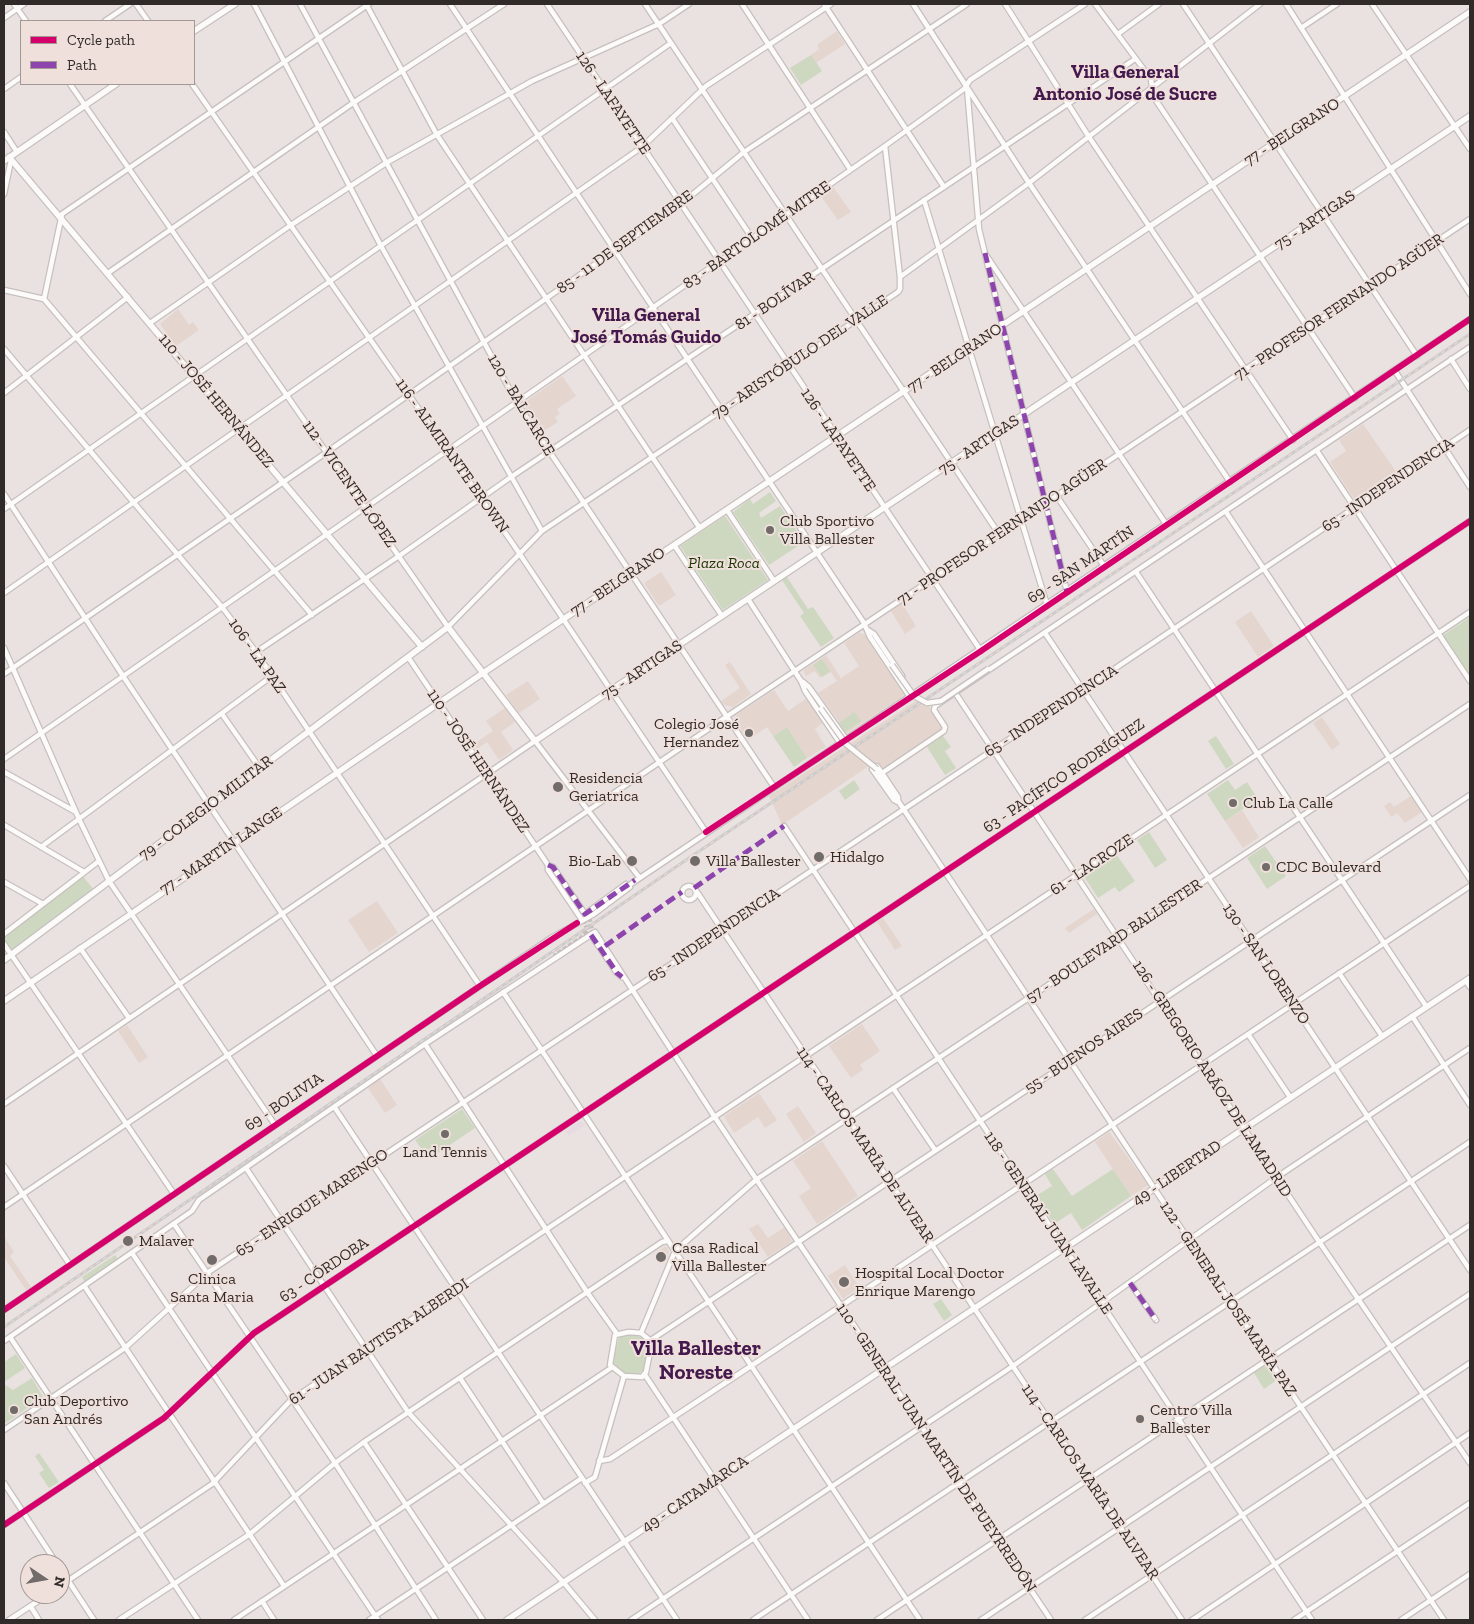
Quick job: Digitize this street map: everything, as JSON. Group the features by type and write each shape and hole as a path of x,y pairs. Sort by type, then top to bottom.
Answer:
{"street":[{"path":"4,18 16,6 24,4"},
{"path":"106,20 130,4"},
{"path":"136,4 147,20"},
{"path":"195,30 235,4"},
{"path":"254,4 381,246 542,531"},
{"name":"120 - BALCARCE","path":"300,4 517,403 774,787"},
{"path":"44,298 60,217 64,212 367,4 437,134 699,527"},
{"path":"450,4 864,623 870,637 913,696"},
{"path":"108,273 353,103 504,4"},
{"name":"126 - LAFAYETTE","path":"547,4 981,650"},
{"path":"645,4 999,534"},
{"path":"150,323 349,185 386,163 539,77 659,24 689,4"},
{"path":"742,4 850,169"},
{"path":"4,593 642,147 702,89 825,5 831,4"},
{"path":"913,4 1029,183 1230,482"},
{"name":"85 - 11 DE SEPTIEMBRE","path":"4,674 327,452 681,204 744,152 966,4"},
{"path":"1005,4 1089,137 1293,440"},
{"name":"83 - BARTOLOMÉ MITRE","path":"4,759 885,146 967,86 970,80 1086,4"},
{"path":"1095,4 1151,79 1153,96 1355,398"},
{"path":"1118,34 1159,4"},
{"path":"1183,4 1417,356"},
{"name":"79 - ARISTÓBULO DEL VALLE","path":"408,657 448,627 542,531 898,292 900,289 900,277 1029,183 1260,4"},
{"path":"1286,4 1470,294"},
{"path":"1301,28 1337,4"},
{"path":"1372,4 1470,149"},
{"path":"825,5 944,187"},
{"path":"16,6 25,20"},
{"name":"77 - BELGRANO","path":"439,702 699,527 905,392 1086,268 1470,12"},
{"path":"4,509 671,43"},
{"name":"81 - BOLÍVAR","path":"256,652 366,579 511,477 1135,59"},
{"path":"4,89 20,78"},
{"name":"112 - VICENTE LÓPEZ","path":"71,85 448,627 588,810 637,879"},
{"path":"4,194 8,160 115,85"},
{"name":"116 - ALMIRANTE BROWN","path":"193,85 482,498 706,832"},
{"path":"967,86 972,168 978,221 1066,592"},
{"name":"75 - ARTIGAS","path":"4,1104 535,741 1470,116"},
{"path":"672,118 752,238"},
{"path":"4,132 17,152"},
{"path":"885,146 900,277"},
{"name":"110 - JOSÉ HERNÁNDEZ","path":"8,160 108,273 422,647"},
{"path":"924,200 1047,605"},
{"name":"71 - PROFESOR FERNANDO AGÜER","path":"4,1207 726,716 1470,219"},
{"path":"985,253 1166,524"},
{"path":"4,290 44,298 312,615"},
{"path":"4,393 128,297"},
{"name":"69 - SAN MARTÍN","path":"585,914 913,696 1470,319"},
{"path":"867,629 914,696 927,703 941,701 1046,633 1470,346"},
{"name":"106 - LA PAZ","path":"4,349 222,607 256,652 480,986"},
{"path":"1451,359 1470,389"},
{"path":"1395,371 1470,487"},
{"name":"65 - INDEPENDENCIA","path":"631,991 1470,430"},
{"path":"1317,451 1470,681"},
{"path":"4,494 122,676 377,1056"},
{"path":"1056,495 1104,566"},
{"path":"727,510 774,581"},
{"path":"1226,512 1470,879"},
{"name":"63 - PACÍFICO RODRÍGUEZ","path":"673,1053 1470,521"},
{"path":"674,545 722,616"},
{"path":"1136,572 1426,1006"},
{"path":"748,599 795,671 809,687 846,739"},
{"name":"61 - LACROZE","path":"714,1116 1470,612"},
{"name":"130 - SAN LORENZO","path":"1046,633 1470,1270"},
{"path":"4,648 79,819 109,881 275,1126"},
{"path":"879,771 944,731 945,727 934,708 1010,656"},
{"name":"110 - JOSÉ HERNÁNDEZ","path":"408,657 548,865 552,867 585,914"},
{"name":"79 - COLEGIO MILITAR","path":"4,960 408,657"},
{"path":"41,847 272,676"},
{"path":"802,681 805,691 840,743"},
{"name":"122 - GENERAL JOSÉ MARÍA PAZ","path":"802,681 846,744 879,771 986,936 1300,1407 1399,1550 1444,1620"},
{"name":"126 - GREGORIO ARÁOZ DE LAMADRID","path":"956,694 1203,1063 1320,1242 1392,1345 1470,1464"},
{"name":"77 - MARTÍN LANGE","path":"4,1001 439,702"},
{"name":"57 - BOULEVARD BALLESTER","path":"675,1251 757,1179 1470,704"},
{"path":"222,714 259,768"},
{"path":"4,772 76,812"},
{"name":"55 - BUENOS AIRES","path":"651,1340 1470,795"},
{"path":"4,825 84,872"},
{"name":"118 - GENERAL JUAN LAVALLE","path":"784,826 1312,1620"},
{"path":"4,934 99,861"},
{"name":"110 - JOSÉ HERNÁNDEZ","path":"548,865 548,870 582,920"},
{"name":"69 - SAN MARTÍN","path":"625,888 637,879"},
{"name":"69 - SAN MARTÍN","path":"582,920 624,892 637,879"},
{"path":"4,882 43,904"},
{"name":"114 - CARLOS MARÍA DE ALVEAR","path":"697,896 686,900 682,892 688,886 695,889 697,896 722,930 1182,1620"},
{"path":"600,1461 610,1459 751,1366 1470,886"},
{"name":"69 - BOLIVIA","path":"4,1310 480,986 582,920"},
{"name":"110 - GENERAL JUAN MARTÍN DE PUEYRREDÓN","path":"528,975 593,934 621,971 622,977 631,991 1051,1620"},
{"path":"4,944 174,1194"},
{"path":"80,948 129,1018"},
{"path":"4,1342 192,1212 199,1200 554,956"},
{"path":"1338,973 1382,1036"},
{"path":"1468,979 1470,987"},
{"name":"49 - LIBERTAD","path":"883,1368 1468,979"},
{"name":"65 - ENRIQUE MARENGO","path":"4,1430 125,1348 206,1274 631,991"},
{"path":"502,992 920,1620"},
{"path":"1412,1016 1470,1104"},
{"path":"1248,1034 1290,1097"},
{"path":"425,1044 587,1292 617,1334 610,1362 611,1368 624,1376 639,1378 645,1375"},
{"path":"631,1620 1013,1366 1277,1177 1470,1048"},
{"name":"63 - CÓRDOBA","path":"4,1525 170,1414 249,1337 673,1053"},
{"path":"893,1088 935,1150"},
{"path":"335,1108 676,1620"},
{"name":"61 - JUAN BAUTISTA ALBERDI","path":"70,1579 214,1482 290,1400 714,1116"},
{"path":"752,1620 1470,1142"},
{"path":"4,1166 70,1265"},
{"path":"246,1168 408,1412 564,1583 595,1620"},
{"path":"174,1224 290,1400 335,1463 436,1620"},
{"path":"877,1620 1470,1225"},
{"path":"119,1620 250,1534 335,1463 364,1442 662,1242 667,1241"},
{"path":"641,1334 675,1251"},
{"path":"132,1253 377,1618"},
{"path":"1130,1283 1156,1320"},
{"path":"85,1286 284,1586"},
{"path":"981,1620 1470,1294"},
{"path":"617,1334 641,1334 651,1340 652,1345 645,1375 808,1620"},
{"path":"10,1337 198,1620"},
{"path":"1085,1620 1470,1364"},
{"path":"234,1620 611,1368"},
{"name":"49 - CATAMARCA","path":"507,1620 883,1368"},
{"path":"585,1483 595,1477 624,1376"},
{"path":"460,1378 543,1503"},
{"path":"1192,1620 1470,1433"},
{"path":"364,1442 483,1620"},
{"path":"369,1620 377,1618 448,1567 582,1478"},
{"path":"4,1483 50,1554"},
{"path":"1294,1620 1470,1503"},
{"path":"1401,1620 1470,1574"},
{"path":"70,1583 94,1620"},
{"path":"262,1601 274,1620"},
{"path":"9,1620 35,1604"},
{"path":"31,1607 39,1620"}],"shaded area":[{"path":"837,31 845,44 816,63 811,55 819,49 817,45"},
{"path":"833,187 851,212 838,220 820,195"},
{"path":"178,309 189,325 193,322 199,330 176,346 160,324"},
{"path":"562,376 576,396 557,409 560,414 555,417 558,422 542,432 524,403"},
{"path":"1363,424 1397,473 1358,499 1354,499 1330,462 1346,451 1339,440"},
{"path":"661,572 676,595 659,606 644,583"},
{"path":"902,603 916,626 905,634 891,611"},
{"path":"1251,611 1274,646 1258,657 1235,622"},
{"path":"859,633 866,635 904,692 903,696 847,733 818,693 837,681 831,672 820,678 815,671 806,676 804,670 826,655 841,678 859,666 844,643"},
{"path":"730,662 751,694 733,707 724,705 721,701 740,688 725,665"},
{"path":"528,681 540,699 519,713 506,695"},
{"path":"774,690 788,711 807,698 824,722 815,729 826,747 807,758 787,727 773,736 767,727 748,740 735,720 736,715"},
{"path":"916,701 928,705 942,727 941,730 884,768 876,761 782,825 769,796"},
{"path":"505,708 515,722 501,732 513,750 499,760 487,742 477,749 474,744 493,731 486,721"},
{"path":"1322,717 1340,744 1332,750 1313,723"},
{"path":"1411,796 1422,812 1405,823 1397,813 1391,817 1384,806 1390,802 1394,807"},
{"path":"1242,810 1259,837 1243,848 1225,821"},
{"path":"377,901 398,933 369,952 348,920"},
{"path":"1094,909 1097,914 1069,933 1065,928"},
{"path":"883,918 902,946 895,950 877,922"},
{"path":"862,1024 880,1051 860,1065 863,1070 851,1078 829,1046"},
{"path":"127,1025 148,1057 139,1063 118,1031"},
{"path":"380,1079 397,1105 385,1113 368,1088"},
{"path":"759,1093 777,1120 765,1128 758,1117 734,1133 724,1116"},
{"path":"798,1106 816,1133 804,1142 786,1114"},
{"path":"580,1121 585,1125 569,1136 566,1131"},
{"path":"1109,1132 1148,1185 1131,1196 1095,1142"},
{"path":"822,1141 858,1196 817,1224 799,1196 811,1188 793,1161"},
{"path":"758,1224 768,1238 785,1227 792,1241 768,1257 749,1229"},
{"path":"4,1236 14,1252 10,1256 31,1287 26,1290 4,1257"},
{"name":"Casa Radical Villa Ballester","path":"666,1246 669,1251 665,1262 658,1259 654,1254"},
{"name":"Hospital Local Doctor Enrique Marengo","path":"845,1265 859,1287 843,1299 828,1276"}],"green space":[{"path":"811,55 822,71 801,85 790,68"},
{"name":"Club Sportivo Villa Ballester","path":"770,492 776,501 759,513 761,518 780,506 804,542 769,565 733,512 750,499 753,504"},
{"name":"Plaza Roca","path":"725,516 768,580 723,610 680,546"},
{"path":"787,577 808,609 813,607 834,638 821,647 800,616 804,613 782,580"},
{"path":"1470,617 1470,678 1442,636"},
{"path":"822,659 830,671 822,677 813,665"},
{"path":"854,712 861,721 845,732 839,723"},
{"path":"787,727 807,758 794,767 773,736"},
{"path":"943,736 951,747 945,751 956,768 945,775 927,747"},
{"path":"1216,736 1234,764 1226,769 1208,741"},
{"path":"854,780 860,789 845,800 839,791"},
{"name":"Club La Calle","path":"1228,780 1235,790 1247,782 1258,799 1225,821 1207,794"},
{"path":"1149,832 1167,860 1155,868 1137,840"},
{"name":"CDC Boulevard","path":"1265,846 1286,876 1267,889 1247,858"},
{"path":"1116,854 1135,881 1119,892 1115,887 1098,898 1085,875"},
{"path":"82,875 94,890 13,950 4,940 4,936"},
{"name":"Land Tennis","path":"462,1109 475,1128 429,1159 415,1140"},
{"path":"1053,1169 1072,1196 1113,1169 1131,1196 1082,1230 1071,1213 1054,1224 1036,1196 1052,1186 1045,1174"},
{"path":"115,1255 118,1259 85,1282 82,1277"},
{"path":"941,1299 952,1315 944,1321 933,1304"},
{"path":"628,1334 642,1337 649,1345 644,1370 638,1374 625,1373 613,1363 619,1337"},
{"name":"Club Deportivo San Andrés","path":"16,1354 25,1368 4,1382 4,1362"},
{"path":"1267,1365 1277,1380 1264,1389 1254,1373"},
{"name":"Club Deportivo San Andrés","path":"32,1378 43,1397 4,1424 4,1384 13,1390"},
{"path":"39,1453 59,1482 49,1488 39,1473 44,1470 35,1456"}],"tunnel":[{"path":"548,865 581,914 588,930 581,938 554,956"},
{"path":"608,956 592,931 589,916 625,888"}],"railway":[{"path":"4,1327 692,856 1470,334"}],"marked path":[{"path":"985,253 1067,592"},
{"path":"694,888 784,826"},
{"path":"548,865 553,867 585,914 635,880"},
{"path":"605,946 682,892"},
{"path":"591,935 617,973 622,977"},
{"path":"1130,1283 1156,1320"}],"cycle path":[{"path":"706,832 981,651 1470,319"},
{"path":"4,1525 164,1418 254,1333 1470,521"},
{"path":"4,1310 480,986 577,923"}],"place":[{"name":"Club Sportivo Villa Ballester","path":"770,530"},
{"name":"Colegio José Hernandez","path":"749,733"},
{"name":"Residencia Geriatrica","path":"558,787"},
{"name":"Club La Calle","path":"1233,803"},
{"name":"Hidalgo","path":"819,857"},
{"name":"Bio-Lab","path":"632,861"},
{"name":"Villa Ballester","path":"695,861"},
{"name":"CDC Boulevard","path":"1266,867"},
{"name":"Land Tennis","path":"445,1134"},
{"name":"Malaver","path":"128,1241"},
{"name":"Casa Radical Villa Ballester","path":"661,1257"},
{"name":"Clinica Santa Maria","path":"212,1260"},
{"name":"Hospital Local Doctor Enrique Marengo","path":"844,1282"},
{"name":"Club Deportivo San Andrés","path":"14,1410"},
{"name":"Centro Villa Ballester","path":"1140,1419"}],"district":[{"name":"Villa General Antonio José de Sucre","path":"1125,84"},
{"name":"Villa General José Tomás Guido","path":"646,327"},
{"name":"Villa Ballester Noreste","path":"696,1361"}]}
